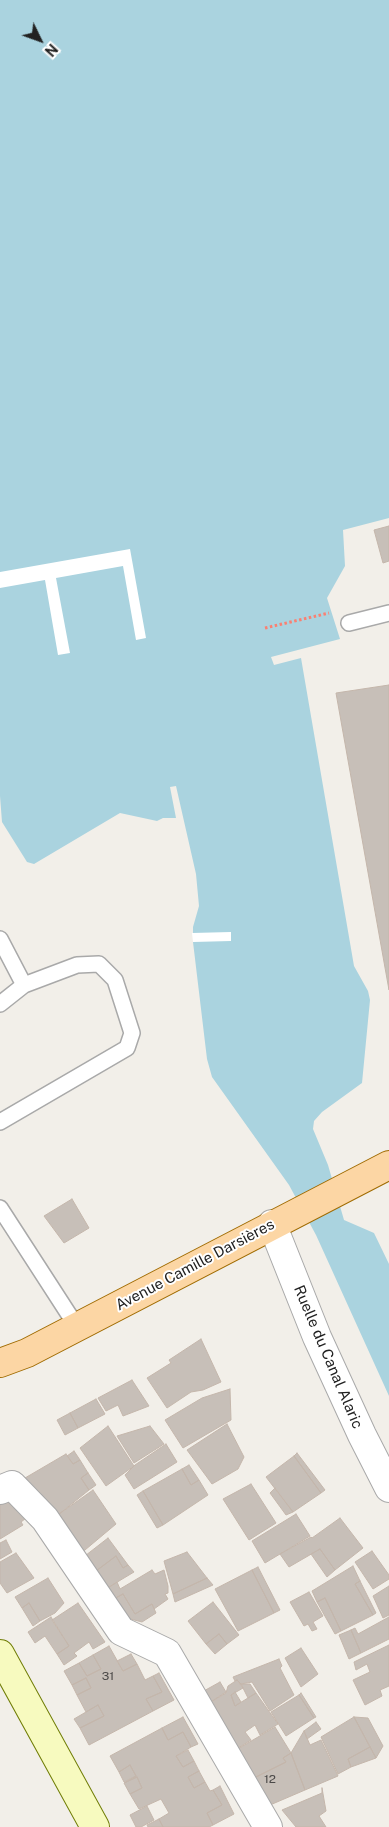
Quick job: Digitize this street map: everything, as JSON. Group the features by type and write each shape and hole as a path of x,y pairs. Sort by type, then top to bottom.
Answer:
{"main road":[{"name":"Avenue Camille Darsières","path":"0,1363 27,1353 272,1224 389,1165"}],"street":[{"name":"Ruelle du Canal Alaric","path":"272,1224 317,1337 362,1435 389,1488"},
{"path":"0,1490 12,1485 45,1519 121,1631 167,1653 268,1827"},
{"path":"0,1654 95,1827"}],"lane":[{"path":"349,623 389,613"},
{"path":"0,939 24,985"},
{"path":"0,1004 24,985 77,965 99,964 115,980 132,1033 127,1048 0,1122"},
{"path":"0,1208 76,1326"}],"path":[{"path":"265,628 332,612"}],"water":[{"path":"0,0 389,0 389,518 343,530 345,566 327,598 340,639 271,657 274,665 301,658 354,966 368,991 370,1000 362,1083 322,1112 314,1121 313,1129 328,1165 344,1220 374,1233 389,1264 389,1396 316,1235 289,1185 212,1077 207,1059 193,942 193,927 199,906 196,874 176,786 170,787 176,818 163,818 157,821 120,813 34,864 27,862 2,822 0,796"}],"pier":[{"path":"130,549 146,638 136,640 123,566 56,578 70,653 58,655 45,580 0,588 0,572"},
{"path":"231,932 231,941 193,942 192,933"}],"building":[{"path":"389,526 389,561 383,563 374,530"},
{"path":"389,685 389,990 336,693"},
{"path":"72,1199 89,1228 64,1243 44,1216"},
{"path":"201,1339 221,1382 203,1390 191,1392 167,1408 147,1378 171,1363 169,1360"},
{"path":"132,1380 149,1406 123,1416 118,1405 106,1411 98,1398"},
{"path":"230,1389 231,1420 183,1448 165,1420 202,1398"},
{"path":"96,1399 105,1414 78,1428 70,1413"},
{"path":"70,1413 78,1428 65,1435 57,1420"},
{"path":"227,1424 244,1457 238,1469 212,1484 187,1450"},
{"path":"108,1426 134,1466 106,1486 80,1448"},
{"path":"150,1426 164,1444 134,1463 117,1436"},
{"path":"166,1444 177,1462 134,1489 125,1475 135,1465"},
{"path":"74,1451 80,1460 73,1464 67,1456"},
{"path":"297,1453 325,1490 321,1493 294,1456"},
{"path":"66,1454 73,1464 80,1460 88,1473 81,1478 89,1490 53,1519 25,1478"},
{"path":"294,1456 321,1493 293,1512 266,1477"},
{"path":"189,1465 199,1480 191,1485 182,1469"},
{"path":"182,1469 191,1485 199,1480 208,1495 163,1525 143,1491"},
{"path":"88,1473 96,1485 89,1490 81,1478"},
{"path":"251,1484 276,1523 249,1540 223,1499"},
{"path":"275,1488 293,1512 286,1515 270,1493"},
{"path":"93,1490 116,1524 79,1555 52,1519"},
{"path":"143,1491 163,1525 157,1528 137,1495"},
{"path":"6,1498 30,1515 21,1522 23,1525 0,1539 0,1502"},
{"path":"296,1514 310,1536 265,1563 252,1541"},
{"path":"340,1518 363,1548 335,1570 320,1549 289,1567 280,1554 312,1538"},
{"path":"108,1538 128,1565 123,1568 116,1556 92,1574 81,1559"},
{"path":"6,1540 12,1552 0,1559 0,1543"},
{"path":"320,1549 335,1570 327,1577 311,1554"},
{"path":"372,1551 389,1575 389,1579 373,1589 355,1562"},
{"path":"187,1552 207,1578 173,1594 164,1561"},
{"path":"16,1553 34,1578 7,1593 0,1583 0,1562"},
{"path":"116,1556 123,1568 128,1565 134,1572 104,1590 92,1574"},
{"path":"353,1566 360,1581 355,1584 373,1615 341,1631 325,1598 317,1602 312,1591"},
{"path":"258,1567 280,1610 274,1613 252,1570"},
{"path":"152,1570 155,1574 164,1570 168,1586 168,1593 165,1594 168,1599 154,1609 152,1604 135,1614 123,1594 112,1600 105,1590 117,1582 120,1589"},
{"path":"252,1570 274,1613 238,1631 215,1589"},
{"path":"48,1578 64,1603 55,1613 40,1621 29,1603 22,1608 15,1597"},
{"path":"207,1578 213,1585 175,1602 173,1594"},
{"path":"360,1581 376,1613 373,1615 355,1584"},
{"path":"389,1586 389,1615 383,1618 373,1596"},
{"path":"309,1592 323,1616 313,1622 317,1629 312,1631 308,1624 304,1626 290,1602"},
{"path":"123,1594 135,1614 152,1604 156,1613 142,1622 123,1617 112,1600"},
{"path":"325,1598 341,1631 335,1634 317,1602"},
{"path":"213,1602 239,1635 227,1644 219,1634 206,1644 188,1621"},
{"path":"29,1603 40,1621 33,1626 22,1608"},
{"path":"78,1603 105,1642 93,1649 89,1642 74,1653 77,1656 64,1665 57,1654 69,1646 52,1620"},
{"path":"51,1617 69,1646 57,1654 45,1636 35,1643 28,1632"},
{"path":"389,1617 389,1639 361,1653 351,1630 355,1628 358,1634"},
{"path":"351,1630 361,1653 349,1659 339,1635"},
{"path":"219,1634 227,1644 215,1654 206,1644"},
{"path":"389,1645 389,1686 380,1690 382,1696 365,1705 353,1680 370,1672 367,1664 356,1670 354,1662"},
{"path":"109,1646 123,1671 137,1664 145,1680 153,1676 162,1692 146,1699 153,1711 89,1745 80,1728 104,1716 98,1705 86,1712 77,1695 91,1688 86,1678 72,1685 64,1671 79,1663 87,1676 101,1669 93,1655"},
{"path":"301,1648 318,1674 301,1687 285,1658"},
{"path":"131,1654 137,1664 123,1671 117,1661"},
{"path":"93,1655 101,1669 87,1676 79,1663"},
{"path":"279,1659 282,1666 280,1668 294,1695 270,1711 252,1682 241,1684 237,1680 235,1681 233,1677"},
{"path":"159,1673 174,1700 153,1711 146,1699 162,1692 153,1676"},
{"path":"86,1678 91,1688 77,1695 72,1685"},
{"path":"237,1680 243,1688 231,1695 235,1706 256,1693 278,1724 260,1735 255,1725 245,1732 251,1740 235,1750 209,1703 226,1693 228,1686"},
{"path":"220,1682 226,1692 209,1703 202,1692"},
{"path":"241,1684 250,1684 256,1693 248,1698"},
{"path":"235,1692 241,1702 235,1706 231,1695"},
{"path":"301,1693 316,1717 314,1718 299,1695"},
{"path":"299,1695 314,1718 286,1736 271,1712"},
{"path":"98,1705 104,1716 80,1728 74,1719"},
{"path":"183,1717 198,1744 191,1747 183,1732 168,1740 162,1728"},
{"path":"354,1717 368,1718 383,1746 376,1758"},
{"path":"354,1717 370,1747 348,1759 351,1767 338,1774 321,1737"},
{"path":"316,1722 321,1729 307,1739 304,1731"},
{"path":"275,1727 291,1753 283,1758 286,1762 254,1778 236,1750"},
{"path":"162,1728 168,1740 183,1732 191,1747 176,1756 183,1767 194,1761 199,1771 188,1777 194,1788 205,1782 210,1791 213,1790 222,1805 207,1813 213,1825 209,1827 163,1827 159,1819 169,1813 161,1799 139,1809 130,1794 142,1788 137,1777 124,1783 136,1776 130,1765 119,1772 110,1756"},
{"path":"304,1731 310,1745 321,1740 338,1776 305,1790 291,1753"},
{"path":"370,1747 376,1758 351,1767 348,1759"},
{"path":"188,1750 194,1761 183,1767 176,1756"},
{"path":"291,1753 305,1790 270,1805 254,1778 286,1762 283,1758"},
{"path":"130,1765 136,1776 124,1782 119,1772"},
{"path":"199,1771 205,1782 194,1788 188,1777"},
{"path":"137,1777 142,1788 130,1794 124,1783"},
{"path":"220,1786 234,1814 213,1825 207,1813 222,1805 213,1790"},
{"path":"322,1788 326,1811 319,1816 326,1827 296,1827 282,1810 322,1793"},
{"path":"147,1806 154,1820 141,1827 136,1827 130,1815"},
{"path":"159,1819 163,1827 148,1827 147,1825"}]}
